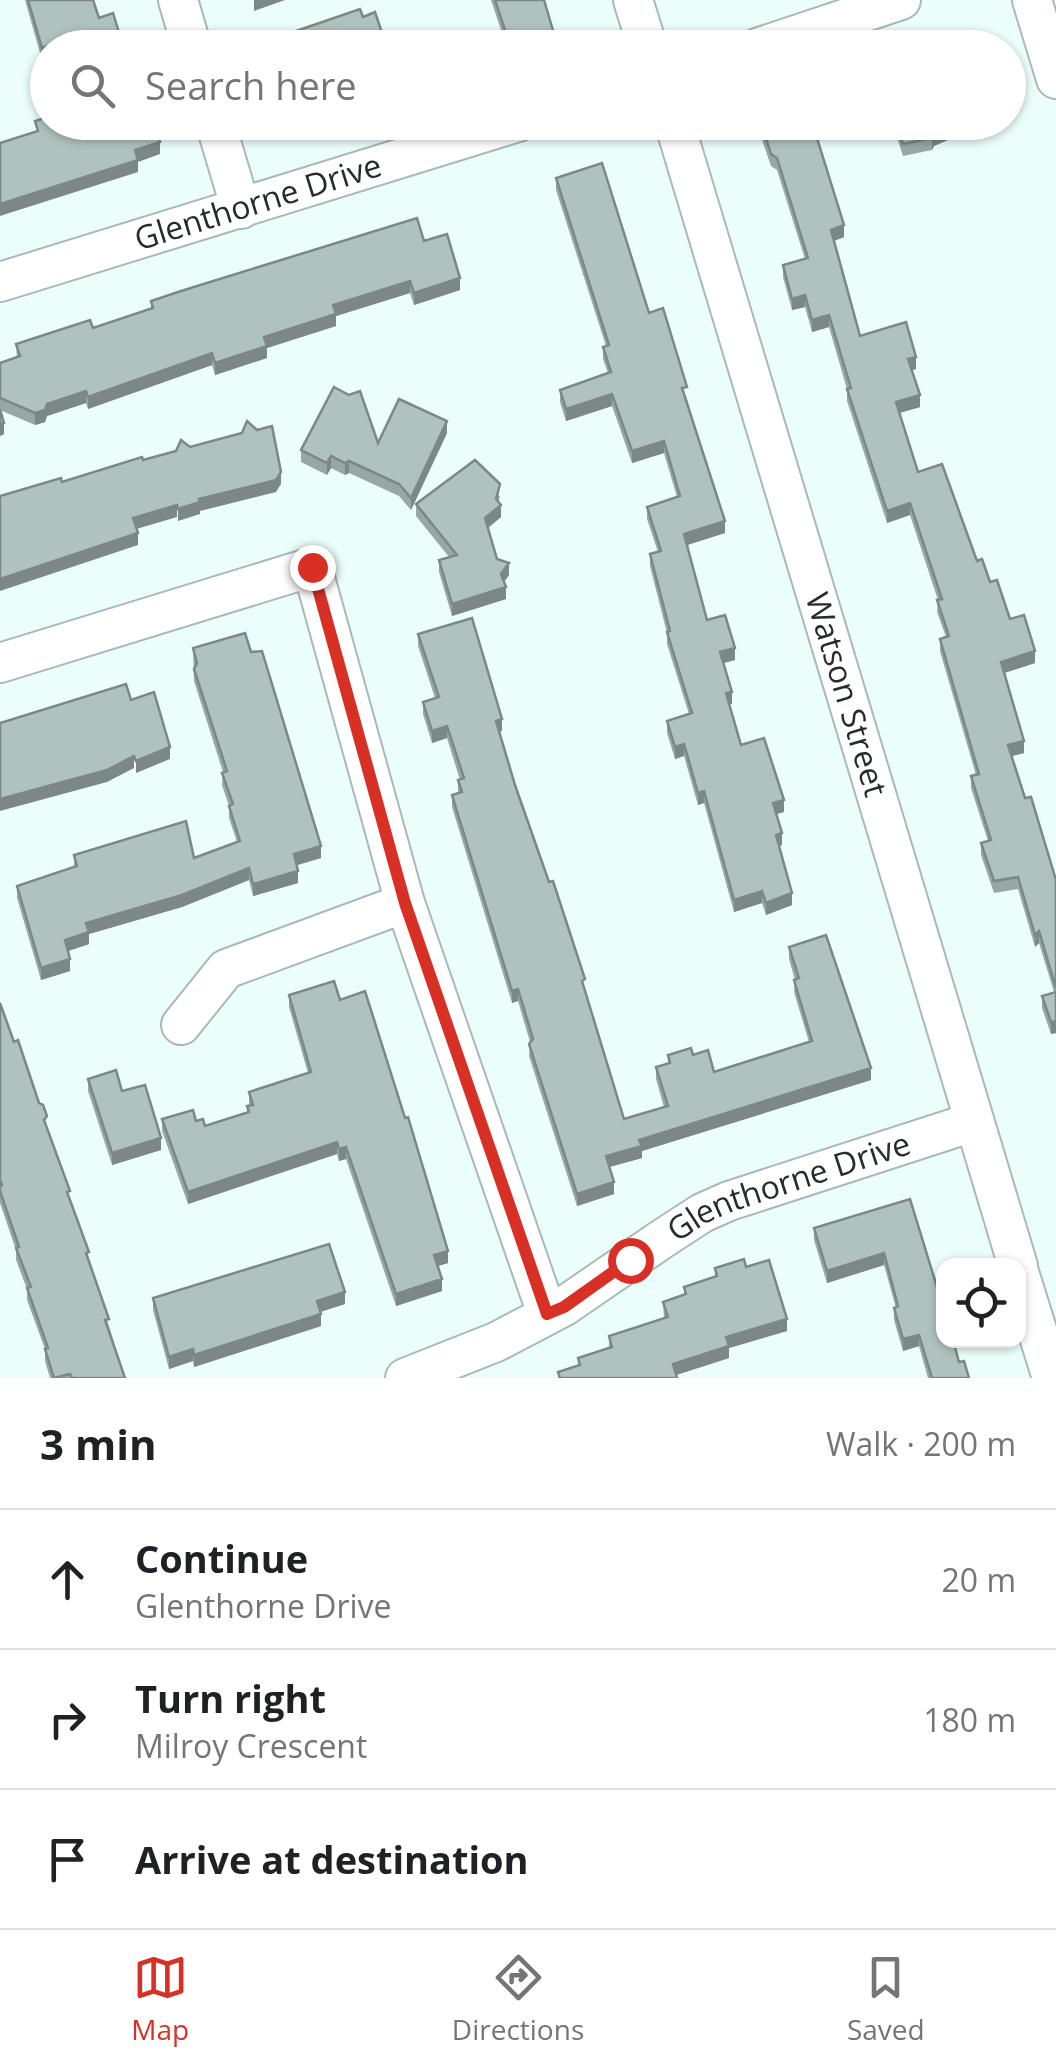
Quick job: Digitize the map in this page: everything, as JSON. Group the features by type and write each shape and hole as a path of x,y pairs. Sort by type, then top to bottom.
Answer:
{"street":[{"path":"178,0 187,30"},
{"path":"633,0 642,30"},
{"path":"811,30 901,0"},
{"path":"1032,0 1056,79"},
{"path":"220,140 241,208"},
{"name":"Glenthorne Drive","path":"0,282 460,140"},
{"name":"Watson Street","path":"679,140 1015,1258"},
{"path":"0,663 312,567 405,903 547,1314"},
{"path":"181,1025 226,969 405,903"},
{"name":"Glenthorne Drive","path":"405,1378 496,1342 564,1307 716,1207 800,1176 973,1122"},
{"name":"Watson Street","path":"1026,1293 1052,1378"}],"building":[{"path":"28,0 93,0 99,18 113,13 118,30 37,30"},
{"path":"495,0 544,0 553,30 505,30"},
{"path":"360,9 363,17 375,12 381,30 299,30"},
{"path":"30,134 30,140 160,142 135,150 138,160 0,204 0,143"},
{"path":"767,140 818,140 844,225 831,230 860,336 906,322 916,357 908,359 920,395 896,402 918,472 942,464 977,561 982,559 990,582 997,580 1010,619 1024,615 1035,651 1001,662 1024,741 1008,745 1025,798 1031,797 1056,880 1056,988 1018,877 994,881 981,843 991,840 971,776 979,774 940,639 949,636 937,600 942,599 910,503 887,511 847,389 851,388 829,315 812,320 805,295 792,299 783,265 808,258 777,158 771,154"},
{"path":"602,163 649,313 663,308 687,387 682,388 725,521 684,534 707,620 725,615 735,648 720,652 732,692 726,693 741,745 764,738 784,800 773,803 782,833 776,835 792,893 766,903 762,891 734,900 704,791 698,793 684,744 675,747 667,721 692,713 667,632 670,631 650,554 661,551 647,507 680,496 664,441 632,451 612,394 566,409 560,390 611,372 603,347 609,345 556,178"},
{"path":"417,218 424,241 447,234 460,278 414,293 410,281 333,305 336,314 264,337 267,346 215,363 212,353 88,397 86,391 47,404 45,410 35,413 0,398 0,363 20,356 16,344 90,320 93,328 153,308 151,301"},
{"path":"334,387 349,395 360,391 378,443 399,399 447,421 411,498 399,484 349,461 331,456 327,463 301,450"},
{"path":"247,421 257,430 272,426 281,472 276,480 133,518 138,533 0,579 0,496 176,451 181,440 190,447 242,433"},
{"path":"475,460 500,484 496,499 501,505 485,518 497,559 509,563 501,574 506,587 452,604 439,560 457,555 416,504"},
{"path":"472,618 502,719 496,721 515,785 549,882 553,881 585,979 582,981 624,1119 668,1106 656,1067 670,1063 668,1055 691,1048 693,1055 708,1050 714,1072 812,1041 789,947 826,935 871,1068 639,1140 642,1146 606,1156 614,1182 577,1194 529,1044 533,1039 518,989 512,991 452,795 462,792 458,780 464,778 447,726 432,731 423,702 439,697 418,634"},
{"path":"245,633 251,652 262,651 321,846 294,854 298,871 253,884 249,868 182,895 86,923 89,932 65,940 70,959 41,968 17,886 77,866 74,855 186,821 194,858 240,841 222,773 227,771 194,669 197,663 193,648"},
{"path":"126,684 131,700 154,692 170,747 136,761 134,756 107,770 0,799 0,723"},
{"path":"334,981 340,1000 365,991 448,1251 434,1255 442,1279 396,1294 346,1147 339,1149 337,1142 188,1192 162,1119 193,1110 196,1121 203,1119 205,1126 249,1112 247,1106 253,1105 249,1092 311,1072 289,995"},
{"path":"1056,992 1056,1021 1051,1022 1042,996"},
{"path":"0,1003 47,1116 44,1120 70,1191 67,1192 89,1252 86,1253 109,1319 105,1320 125,1378 72,1378 70,1374 54,1378 27,1288 31,1287 0,1191"},
{"path":"116,1070 122,1091 145,1085 161,1138 112,1153 88,1079"},
{"path":"910,1199 936,1284 936,1348 955,1348 969,1378 932,1378 919,1335 903,1339 884,1253 827,1271 814,1228"},
{"path":"329,1244 345,1292 317,1301 321,1314 194,1355 193,1349 169,1357 153,1298"},
{"path":"744,1259 746,1267 769,1260 787,1319 726,1337 729,1346 673,1364 677,1378 560,1378 558,1372 580,1365 578,1358 612,1347 609,1336 668,1317 663,1302 686,1294 684,1287 717,1276 715,1268"}],"route":[{"path":"312,567 405,903 547,1314 564,1307 630,1260"}]}
